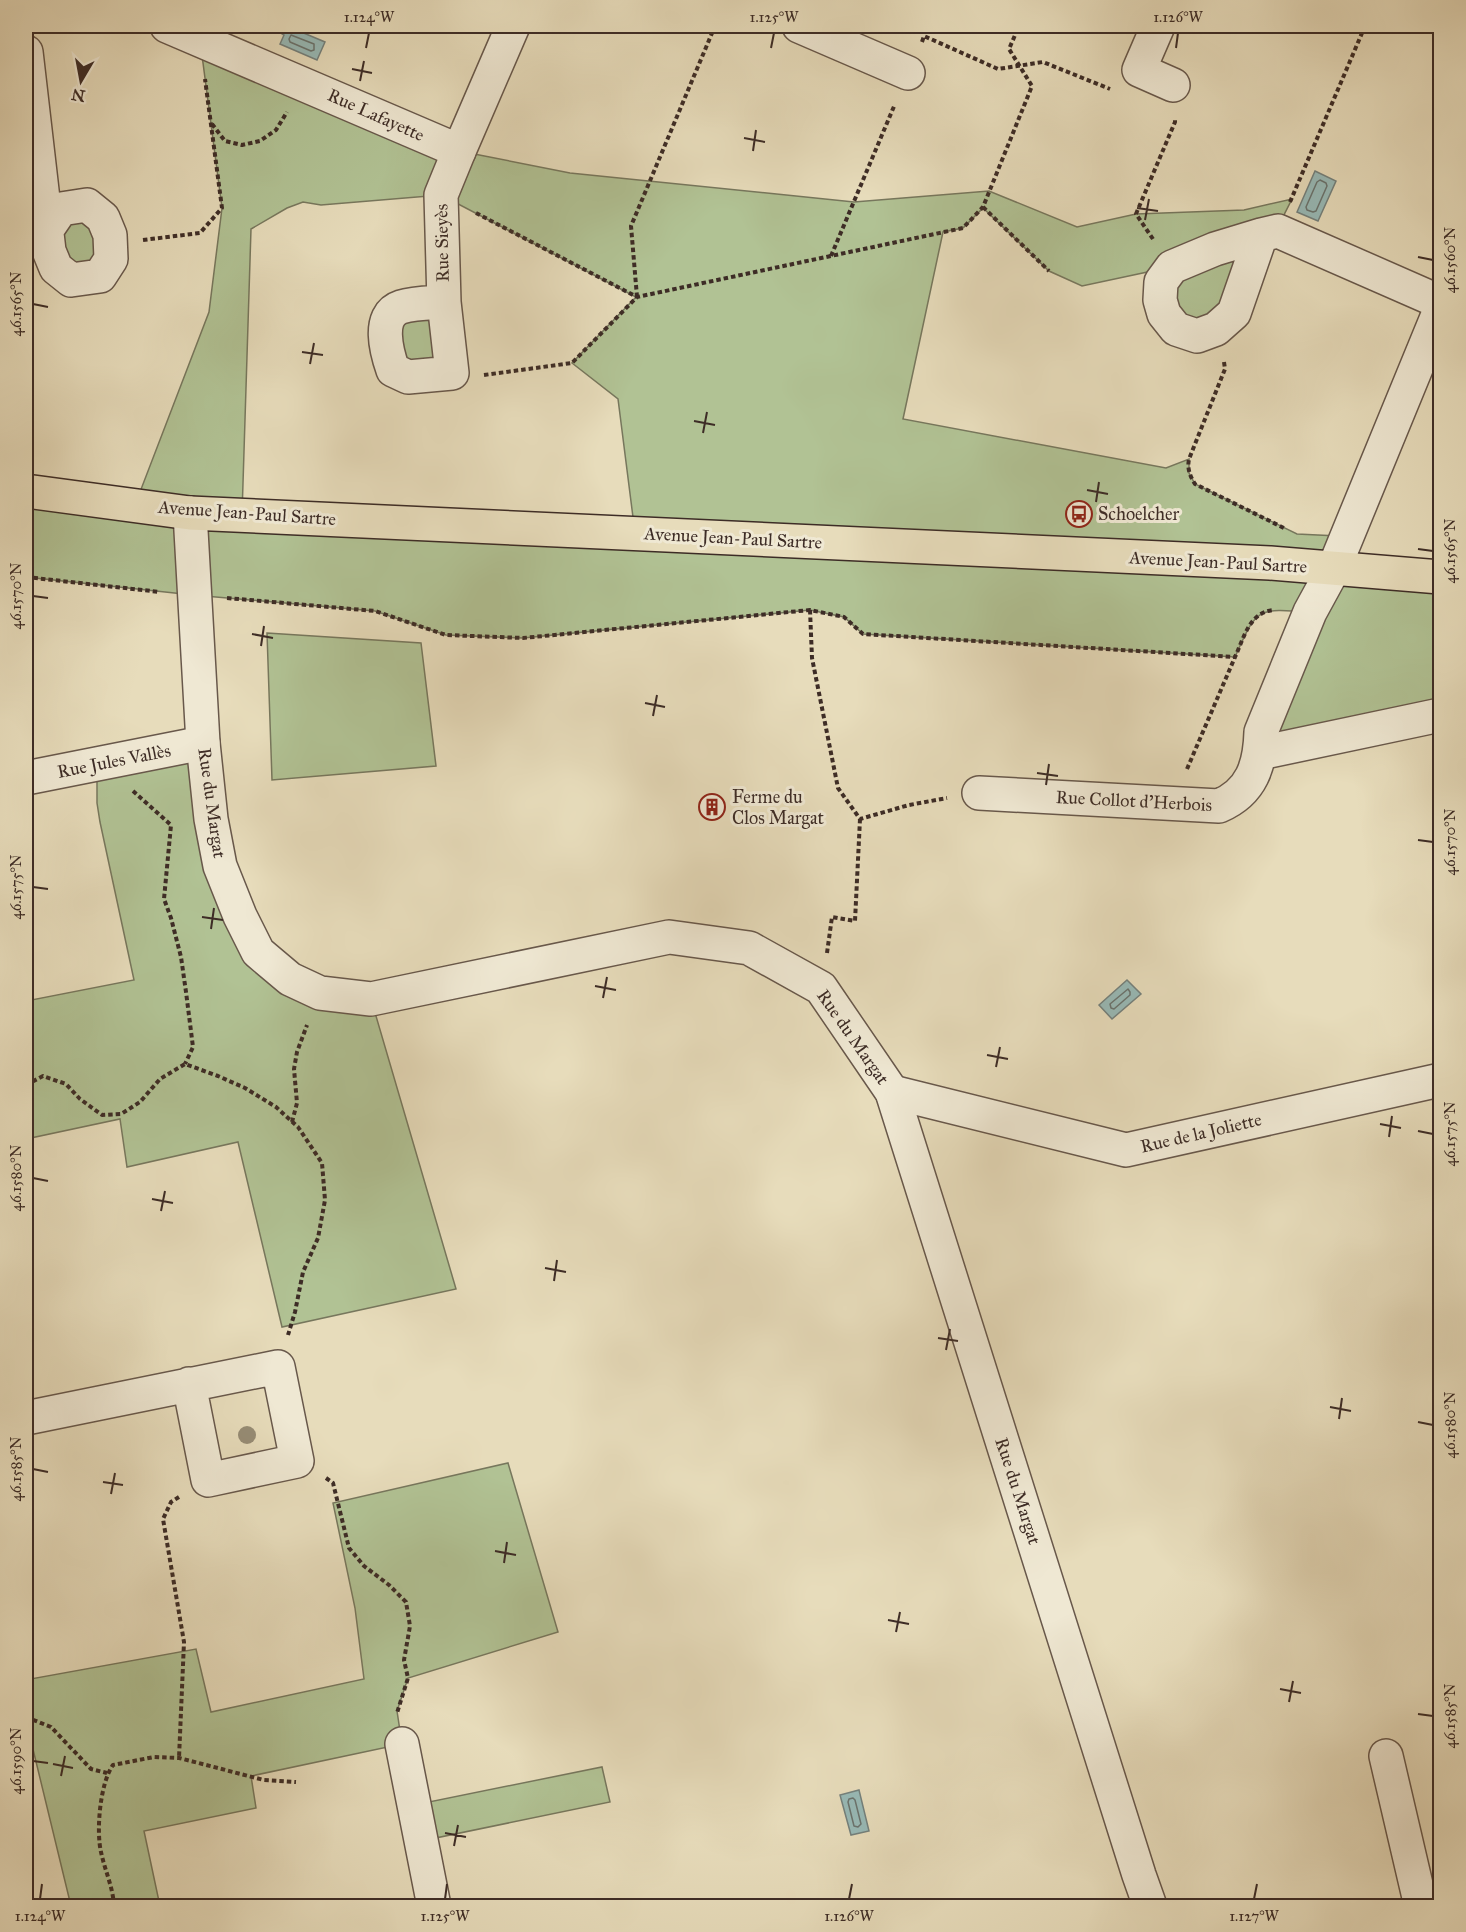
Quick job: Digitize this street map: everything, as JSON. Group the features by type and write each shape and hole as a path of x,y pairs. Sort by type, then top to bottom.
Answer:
{"main road":[{"name":"Avenue Jean-Paul Sartre","path":"26,491 190,513 1258,563 1440,577"}],"street":[{"name":"Rue Lafayette","path":"167,26 448,147"},
{"path":"448,147 513,26"},
{"path":"799,26 908,73"},
{"path":"1158,26 1139,70 1173,85"},
{"path":"26,51 48,251 56,268 71,280 100,276 111,259 110,235 103,218 87,206 61,209 46,231"},
{"name":"Rue Sieyès","path":"444,302 399,307 388,316 385,331 393,370 408,377 452,373 444,302 441,195 448,147"},
{"path":"1270,233 1234,313 1216,329 1197,336 1176,329 1164,314 1160,300 1161,282 1172,267 1215,249 1270,233 1440,302"},
{"name":"Rue Collot d'Herbois","path":"979,793 1219,807 1234,800 1250,782 1260,753 1261,732 1310,612 1334,568 1440,310"},
{"name":"Rue du Margat","path":"190,513 203,743 211,819 220,866 240,916 258,951 290,979 320,993 371,999 669,937 749,948 821,988 892,1092 1150,1906"},
{"path":"1260,753 1440,715"},
{"name":"Rue Jules Vallès","path":"26,778 203,743"},
{"name":"Rue de la Joliette","path":"892,1092 1126,1150 1440,1080"},
{"path":"26,1418 189,1384 278,1367 297,1461 208,1480 189,1384"},
{"path":"402,1744 434,1906"},
{"path":"1386,1756 1421,1906"}],"path":[{"path":"637,297 631,226 715,26"},
{"path":"452,373 463,378 572,363 637,297 963,228 983,207 1032,86 1009,49 1019,26"},
{"path":"1270,233 1365,26"},
{"path":"831,256 924,36 998,69 1043,62 1104,88 1116,90 1126,88 1135,82 1139,70"},
{"path":"111,243 200,233 222,208 211,124 225,141 242,145 260,141 276,130 300,82"},
{"path":"1172,267 1136,214 1175,122 1173,85"},
{"path":"441,195 637,297"},
{"path":"983,207 1049,271"},
{"path":"1216,329 1225,369 1189,459 1191,478 1195,484 1287,529"},
{"path":"26,577 375,611 446,635 524,638 810,610 844,617 863,634 1236,657"},
{"path":"810,610 812,658 838,788 860,819 855,921 832,917 821,988"},
{"path":"1171,805 1250,624 1256,616 1270,610 1310,612"},
{"path":"26,1085 43,1076 66,1084 102,1115 121,1114 140,1102 160,1079 185,1064 193,1047 181,957 164,899 171,825 133,793 128,758"},
{"path":"860,819 909,805 979,793"},
{"path":"292,1122 297,1103 294,1069 297,1052 320,993"},
{"path":"185,1064 218,1076 276,1107 298,1127 322,1163 325,1200 318,1238 303,1272 295,1312 278,1367"},
{"path":"297,1461 333,1483 349,1548 364,1566 389,1585 406,1602 410,1626 404,1659 408,1678 397,1711 402,1744"},
{"path":"179,1758 184,1642 164,1519 171,1502 208,1480"},
{"path":"26,1717 51,1727 91,1768 107,1773"},
{"path":"114,1906 112,1889 100,1850 99,1822 107,1773 113,1765 154,1757 179,1758 264,1780 296,1782"}],"green space":[{"path":"200,40 459,151 570,173 854,202 989,191 1077,227 1136,214 1244,210 1292,199 1234,313 1176,329 1171,267 1082,286 1049,271 983,208 963,228 943,232 903,419 1166,468 1189,459 1189,473 1195,484 1297,534 1338,536 1334,568 1440,575 1440,715 1260,753 1310,612 1279,610 1260,615 1248,629 1235,657 863,634 844,617 810,610 523,638 446,635 375,611 26,577 26,491 135,505 209,312 222,208","holes":["441,195 636,297 572,363 618,399 635,533 242,515 251,229 287,208 303,202 321,205"]},
{"path":"87,205 111,259 55,265 61,209"},
{"path":"444,302 452,373 408,377 388,316"},
{"path":"267,633 421,643 436,766 272,780"},
{"path":"203,743 258,951 371,999 456,1289 282,1327 238,1142 127,1167 120,1119 26,1139 26,1001 134,980 100,822 97,803 97,764"},
{"path":"508,1463 558,1632 408,1678 397,1711 402,1744 251,1776 256,1808 144,1831 160,1906 71,1906 31,1741 26,1741 26,1652 31,1679 196,1649 211,1712 364,1679 355,1608 333,1503"},
{"path":"602,1767 610,1802 421,1841 414,1805"}],"water":[{"path":"282,26 325,42 317,60 280,44 284,35 279,32"},
{"path":"1315,171 1336,181 1318,221 1297,212"},
{"path":"1127,980 1141,994 1112,1019 1099,1005"},
{"path":"859,1790 869,1831 851,1835 840,1795"}],"place":[{"name":"Schoelcher","path":"1079,514"},
{"name":"Ferme du Clos Margat","path":"712,807"}]}
